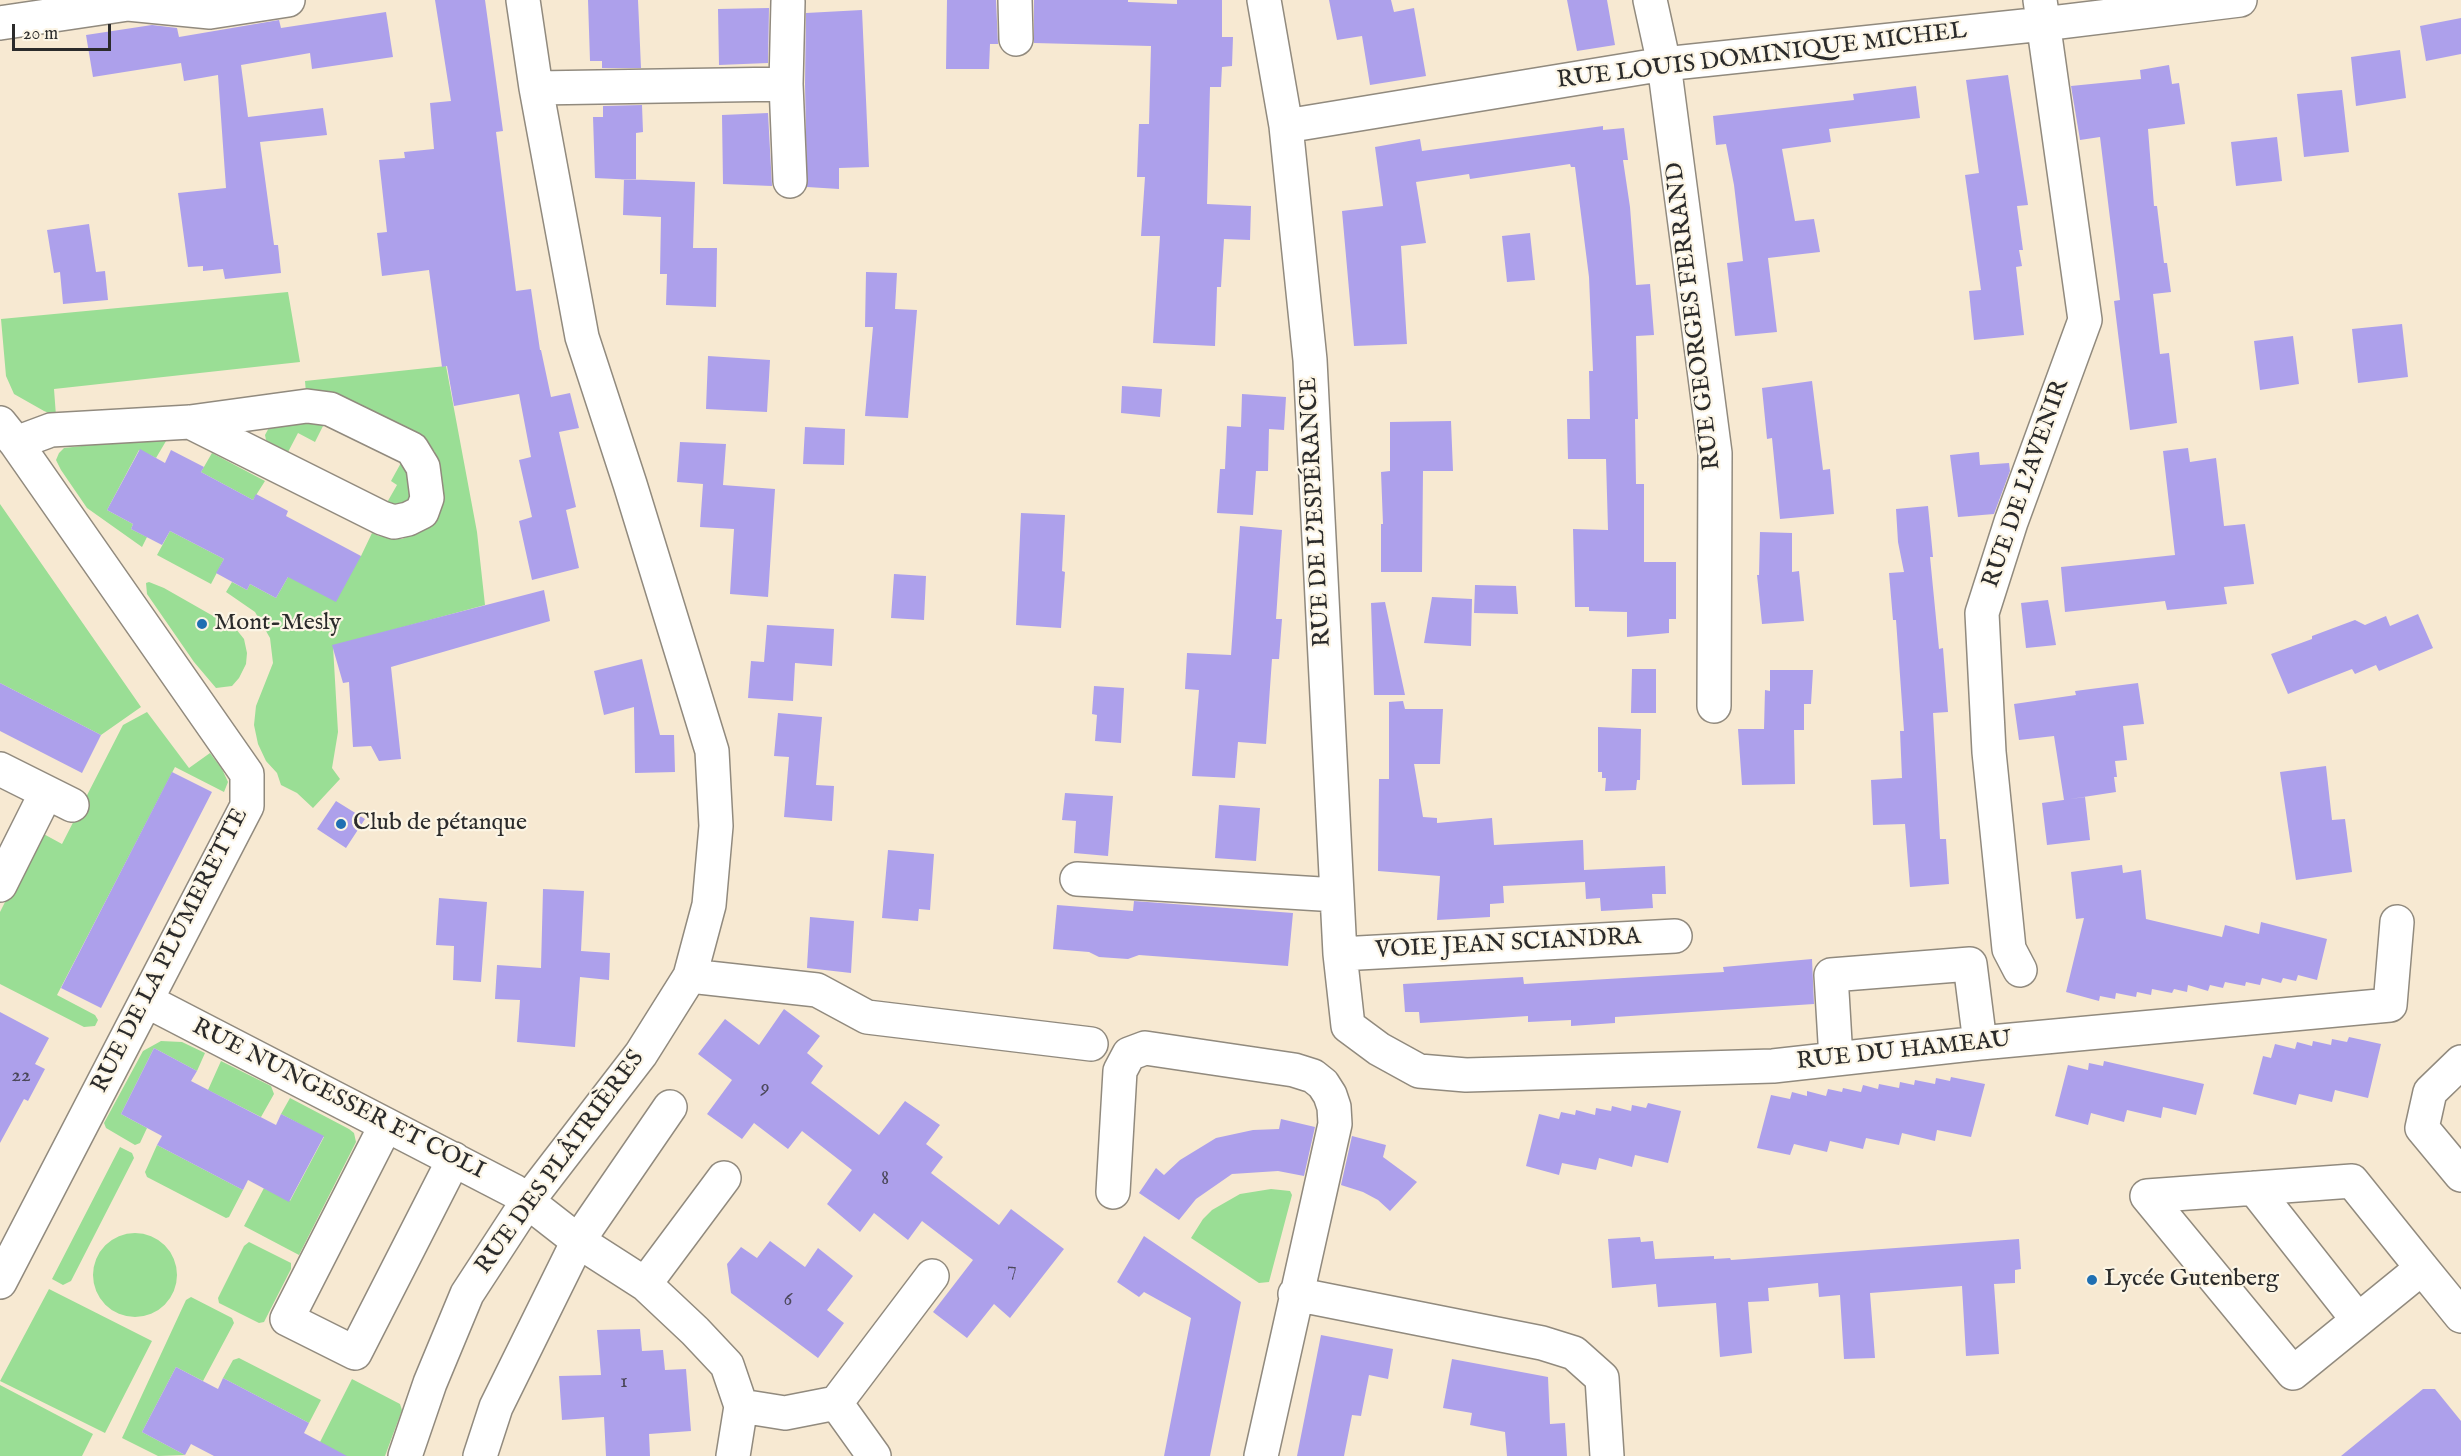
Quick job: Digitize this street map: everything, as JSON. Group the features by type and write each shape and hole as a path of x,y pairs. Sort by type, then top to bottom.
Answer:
{"street":[{"path":"0,23 128,4 210,12 288,0"},
{"name":"RUE DES PLÂTRIÈRES","path":"405,1456 430,1383 467,1294 526,1202 640,1054 690,976 709,905 716,826 712,751 630,484 582,338 522,0"},
{"path":"1015,0 1016,39"},
{"name":"RUE DE L'ESPÉRANCE","path":"1264,0 1286,126 1310,360 1336,895 1348,1026"},
{"name":"RUE GEORGES FERRAND","path":"1650,0 1664,64 1715,453 1714,706"},
{"name":"RUE LOUIS DOMINIQUE MICHEL","path":"1286,126 1664,64 2042,12 2240,0"},
{"path":"788,2 786,84 790,181"},
{"name":"RUE DE L'AVENIR","path":"2020,970 2009,949 1989,752 1982,613 2011,522 2085,320 2042,12"},
{"path":"536,88 786,84"},
{"path":"8,433 190,422 307,406 330,409 412,449 423,467 427,498 422,512 408,519 394,522 190,422"},
{"name":"RUE DE LA PLUMERETTE","path":"0,1282 248,806 247,774 8,433"},
{"path":"0,769 59,799 0,885"},
{"path":"1077,879 1336,895"},
{"name":"RUE DU HAMEAU","path":"1348,1026 1379,1049 1419,1071 1466,1075 1773,1066 1980,1043 2390,1005 2397,922"},
{"name":"VOIE JEAN SCIANDRA","path":"1340,954 1675,936"},
{"path":"1836,1059 1831,975 1970,964 1980,1043"},
{"path":"690,976 817,990 867,1017 1091,1044"},
{"name":"RUE NUNGESSER ET COLI","path":"147,1000 514,1191 578,1240 645,1284 695,1331 727,1365 741,1406"},
{"path":"1113,1192 1120,1071 1129,1054 1145,1048 1294,1070 1313,1076 1323,1084 1334,1107 1335,1124 1295,1294 1261,1456"},
{"path":"2461,1062 2430,1092 2422,1128 2461,1175"},
{"path":"480,1456 496,1407 578,1240 670,1107"},
{"path":"386,1125 287,1319 355,1353 454,1159"},
{"path":"645,1284 724,1178"},
{"path":"2422,1268 2294,1373 2147,1196 2352,1181 2461,1316"},
{"path":"2254,1188 2358,1320"},
{"path":"733,1456 741,1406 784,1413 836,1403 932,1276"},
{"path":"1295,1294 1542,1343 1574,1353 1602,1378 1607,1456"},
{"path":"836,1403 874,1456"}],"green space":[{"path":"288,292 300,362 54,389 56,416 14,394 6,376 1,319"},
{"path":"446,366 477,532 485,605 333,646 338,732 332,768 340,779 313,808 297,793 281,785 277,773 266,761 258,744 254,725 256,706 273,663 270,638 255,612 226,592 232,582 247,590 250,584 276,598 288,577 361,556 372,533 402,539 415,533 438,494 435,452 425,440 330,392 306,393 305,381"},
{"path":"326,420 315,442 298,433 287,454 266,440 265,435 271,424"},
{"path":"169,436 156,458 139,450 107,510 133,524 131,529 147,537 142,547 87,508 56,460 64,448"},
{"path":"212,453 265,481 253,500 201,472"},
{"path":"402,461 406,464 412,493 410,503 385,506 397,485 391,481"},
{"path":"0,504 141,707 101,735 0,683"},
{"path":"170,531 224,559 211,584 157,555"},
{"path":"146,583 164,588 236,629 244,639 247,653 246,664 232,686 216,688 194,662 147,594"},
{"path":"147,712 189,768 210,753 228,782 224,792 175,767 57,995 95,1015 98,1020 95,1026 84,1027 0,984 0,912 40,832 62,844 123,725"},
{"path":"161,1041 182,1042 205,1053 197,1071 154,1048 121,1114 147,1128 140,1143 135,1145 106,1128 104,1123 143,1051"},
{"path":"221,1061 271,1086 274,1094 261,1117 208,1090"},
{"path":"290,1098 349,1129 354,1133 356,1142 299,1255 244,1226 264,1188 290,1201 324,1137 281,1114"},
{"path":"157,1145 243,1190 229,1217 226,1218 147,1177 145,1172"},
{"path":"120,1147 132,1153 134,1158 71,1281 63,1285 52,1279"},
{"path":"1271,1189 1290,1191 1292,1195 1269,1282 1259,1283 1191,1238 1203,1219 1212,1210 1240,1194"},
{"path":"135,1233 151,1236 165,1245 174,1259 177,1275 174,1291 165,1305 151,1314 135,1317 119,1314 105,1305 96,1291 93,1275 96,1259 105,1245 119,1236"},
{"path":"249,1242 291,1263 291,1269 264,1322 259,1323 219,1303 218,1298 244,1246"},
{"path":"49,1289 152,1341 105,1433 0,1381"},
{"path":"191,1297 232,1318 234,1323 203,1381 176,1367 142,1432 185,1455 158,1456 122,1438 186,1300"},
{"path":"239,1358 321,1400 309,1423 223,1378 233,1360"},
{"path":"352,1379 400,1404 402,1410 385,1456 344,1456 320,1442"},
{"path":"0,1385 93,1434 82,1456 0,1456"}],"building":[{"path":"435,0 485,0 503,131 496,132 516,291 531,289 540,350 551,397 570,393 579,428 559,432 576,507 566,510 579,568 532,580 519,521 532,517 519,460 531,457 519,394 454,406 447,366 442,367 429,270 382,276 377,233 387,232 379,160 405,158 404,152 434,149 430,103 451,101"},
{"path":"588,0 638,0 641,68 602,68 602,61 590,61"},
{"path":"947,0 996,0 998,44 990,44 989,69 946,69"},
{"path":"1034,0 1128,0 1128,2 1177,4 1177,0 1222,0 1222,37 1233,37 1232,66 1222,67 1221,87 1210,87 1207,204 1251,206 1250,240 1224,239 1221,287 1217,287 1215,346 1153,343 1160,236 1141,236 1145,177 1137,177 1139,124 1149,124 1151,46 1034,43"},
{"path":"1329,0 1391,0 1394,12 1414,8 1426,76 1370,85 1362,36 1337,40"},
{"path":"1567,0 1607,0 1615,45 1577,51"},
{"path":"769,8 768,63 719,65 718,9"},
{"path":"862,10 869,167 839,168 839,189 807,187 806,13"},
{"path":"386,12 393,57 312,69 310,53 241,65 248,117 323,108 327,135 260,142 274,245 278,245 281,273 225,279 223,269 203,271 203,266 188,267 178,193 226,188 218,75 184,81 181,63 93,77 86,35 152,25 177,28 179,37 279,20 281,28"},
{"path":"2461,18 2461,54 2426,61 2420,26"},
{"path":"2400,50 2406,98 2356,106 2351,57"},
{"path":"2169,65 2172,84 2179,83 2185,124 2148,129 2154,206 2157,206 2164,263 2167,263 2171,292 2153,294 2160,354 2169,353 2177,423 2130,430 2114,301 2120,300 2100,137 2080,140 2071,86 2141,79 2140,70"},
{"path":"2008,75 2028,205 2017,206 2023,250 2019,250 2022,266 2016,267 2024,335 1974,340 1969,291 1981,290 1965,175 1979,173 1966,80"},
{"path":"1916,86 1920,118 1829,129 1831,142 1782,149 1795,221 1814,219 1820,252 1768,258 1777,332 1735,336 1727,263 1743,261 1734,185 1726,144 1716,145 1713,116 1854,100 1853,94"},
{"path":"2342,90 2349,152 2304,157 2297,94"},
{"path":"642,105 643,132 636,133 636,180 595,178 593,117 603,117 603,106"},
{"path":"768,113 772,186 723,184 722,115"},
{"path":"1603,126 1603,130 1624,128 1628,160 1623,160 1630,207 1636,285 1650,284 1654,335 1636,336 1638,419 1635,419 1636,484 1644,484 1644,562 1676,562 1676,619 1669,619 1669,633 1627,637 1627,612 1589,611 1589,607 1575,607 1573,529 1608,530 1606,459 1568,459 1567,419 1590,419 1589,371 1593,371 1589,277 1575,167 1571,167 1570,164 1470,179 1469,174 1416,182 1426,243 1401,246 1407,344 1354,346 1342,211 1383,206 1375,147 1420,139 1422,151"},
{"path":"2277,137 2282,181 2236,186 2231,142"},
{"path":"624,179 695,182 693,248 717,248 716,307 666,305 667,274 660,274 661,217 623,215"},
{"path":"89,224 96,272 105,271 108,300 63,304 60,272 54,273 47,230"},
{"path":"1530,233 1535,280 1507,282 1502,236"},
{"path":"866,272 897,273 895,309 917,310 908,418 865,416 873,327 865,327"},
{"path":"2402,324 2408,377 2358,383 2352,329"},
{"path":"2293,336 2299,384 2260,390 2254,341"},
{"path":"708,356 770,360 767,412 706,409"},
{"path":"1812,381 1823,470 1830,469 1834,514 1780,519 1772,438 1767,439 1762,388"},
{"path":"1122,386 1162,389 1160,417 1121,413"},
{"path":"1242,394 1286,397 1284,430 1269,429 1268,471 1256,471 1253,515 1217,513 1220,469 1225,469 1227,426 1241,427"},
{"path":"1451,421 1453,471 1423,471 1422,572 1381,572 1381,524 1383,524 1381,472 1390,471 1390,422"},
{"path":"805,427 845,429 844,465 803,464"},
{"path":"680,442 726,444 723,485 775,489 768,597 730,594 734,529 700,527 703,484 677,482"},
{"path":"2188,448 2190,462 2216,458 2224,526 2245,524 2254,584 2224,587 2227,604 2167,610 2165,601 2065,612 2061,567 2175,555 2163,451"},
{"path":"140,449 165,463 171,450 204,467 201,472 253,500 256,494 288,511 286,516 361,556 336,602 288,577 276,598 250,584 247,590 216,573 224,559 170,531 162,545 131,529 133,524 107,510"},
{"path":"1979,452 1980,465 2009,463 2010,471 1994,514 1958,517 1950,455"},
{"path":"1928,506 1933,557 1930,557 1939,649 1943,648 1948,712 1933,713 1940,839 1946,839 1949,884 1910,887 1905,824 1873,825 1871,780 1902,778 1900,731 1904,731 1896,620 1893,620 1889,573 1904,572 1898,542 1896,509"},
{"path":"1021,513 1065,515 1062,571 1065,572 1061,628 1016,625"},
{"path":"1240,526 1282,530 1276,619 1282,619 1279,659 1272,659 1266,744 1238,742 1235,778 1192,776 1199,690 1185,689 1187,653 1231,655"},
{"path":"1760,532 1792,533 1792,572 1799,571 1804,621 1762,624 1757,575 1759,575"},
{"path":"894,574 926,576 924,620 891,618"},
{"path":"1475,585 1516,586 1518,614 1474,613"},
{"path":"544,590 550,621 391,667 401,759 379,761 371,746 353,747 349,682 343,683 332,645"},
{"path":"1432,597 1472,599 1471,646 1424,643"},
{"path":"2048,600 2056,645 2026,648 2021,603"},
{"path":"1385,602 1405,695 1374,695 1371,603"},
{"path":"2418,614 2433,648 2379,671 2376,665 2355,674 2352,669 2288,694 2271,654 2355,620 2365,625 2386,616 2390,626"},
{"path":"767,625 834,629 832,666 795,663 793,701 748,698 751,661 764,662"},
{"path":"642,659 660,735 674,735 675,772 635,773 634,707 604,715 594,671"},
{"path":"1632,669 1656,669 1656,713 1631,713"},
{"path":"1770,670 1813,670 1811,704 1804,704 1804,730 1794,730 1795,784 1742,785 1738,729 1764,729 1765,690 1770,691"},
{"path":"0,683 101,735 82,773 0,731"},
{"path":"2138,683 2144,724 2123,726 2127,760 2115,761 2116,792 2064,800 2054,736 2019,740 2014,704 2076,695 2075,691"},
{"path":"1094,686 1124,688 1121,743 1095,741 1097,715 1092,714"},
{"path":"1403,701 1405,709 1443,709 1440,764 1414,764 1423,817 1437,818 1437,823 1492,818 1494,845 1583,840 1584,870 1665,866 1666,894 1652,894 1653,908 1601,911 1600,898 1586,899 1585,882 1503,886 1504,903 1490,904 1490,917 1437,920 1440,876 1378,871 1379,779 1389,779 1389,702"},
{"path":"778,713 822,717 816,785 834,786 832,821 784,817 789,757 774,756"},
{"path":"1598,727 1641,729 1640,780 1637,780 1636,790 1605,791 1606,778 1602,778 1602,772 1598,772"},
{"path":"2326,766 2332,820 2345,819 2352,872 2296,880 2280,772"},
{"path":"172,772 212,792 101,1008 61,988"},
{"path":"1065,793 1113,796 1108,856 1074,853 1076,821 1062,820"},
{"path":"2085,797 2090,840 2047,845 2042,803"},
{"name":"Club de pétanque","path":"336,801 365,819 346,848 317,829"},
{"path":"1219,805 1260,808 1256,861 1215,858"},
{"path":"888,850 934,854 930,910 919,909 918,921 882,918"},
{"path":"2122,865 2123,873 2141,870 2146,919 2222,937 2225,925 2259,934 2261,922 2327,939 2317,980 2298,975 2296,981 2283,978 2281,983 2262,978 2260,985 2246,982 2245,986 2225,982 2223,988 2210,985 2208,991 2188,985 2187,992 2174,989 2172,993 2152,989 2151,995 2137,992 2136,997 2116,993 2115,999 2100,996 2099,1001 2066,992 2084,918 2076,919 2071,872"},
{"path":"543,889 584,891 581,951 610,953 609,980 580,977 575,1047 517,1042 520,1000 495,999 497,965 541,968"},
{"path":"439,898 487,902 481,982 453,980 454,946 436,945"},
{"path":"1134,901 1293,913 1288,966 1139,955 1128,959 1099,957 1089,952 1053,949 1057,905 1133,911"},
{"path":"810,917 854,921 851,973 807,968"},
{"path":"1812,959 1814,1004 1615,1017 1615,1023 1571,1026 1571,1020 1528,1022 1528,1016 1420,1023 1419,1012 1405,1012 1403,984 1523,977 1524,984 1724,972 1723,967"},
{"path":"784,1009 820,1036 807,1053 823,1066 811,1083 879,1135 905,1101 940,1125 926,1144 943,1157 931,1173 999,1225 1011,1209 1064,1249 1010,1318 994,1304 967,1338 933,1312 973,1260 922,1221 908,1240 874,1213 860,1232 827,1204 852,1170 802,1131 788,1149 754,1123 742,1139 707,1114 732,1080 698,1054 725,1019 759,1045"},
{"path":"0,1012 49,1038 35,1064 45,1069 28,1101 24,1099 0,1143"},
{"path":"2349,1037 2381,1044 2368,1098 2335,1090 2332,1102 2299,1094 2296,1105 2253,1094 2263,1056 2271,1058 2275,1044 2295,1049 2297,1042 2312,1046 2313,1041 2331,1045 2332,1039 2347,1042"},
{"path":"154,1048 197,1071 191,1081 276,1125 281,1114 324,1136 289,1202 248,1180 243,1190 157,1145 162,1136 121,1114"},
{"path":"2104,1061 2204,1084 2196,1115 2163,1107 2161,1118 2127,1110 2124,1122 2091,1113 2088,1125 2055,1116 2068,1065 2088,1070 2089,1063 2103,1066"},
{"path":"1951,1077 1985,1084 1971,1137 1937,1130 1935,1141 1902,1133 1899,1145 1866,1138 1863,1149 1830,1141 1827,1152 1794,1144 1790,1155 1757,1148 1771,1095 1790,1099 1792,1092 1807,1096 1807,1091 1826,1096 1828,1089 1842,1092 1843,1088 1861,1092 1863,1085 1878,1089 1879,1084 1899,1088 1900,1082 1914,1085 1915,1080 1935,1084 1936,1078 1950,1081"},
{"path":"1648,1103 1681,1111 1668,1163 1635,1155 1632,1167 1599,1158 1596,1170 1562,1163 1559,1175 1526,1166 1539,1114 1559,1119 1561,1112 1575,1115 1576,1110 1595,1115 1596,1108 1611,1111 1612,1106 1631,1111 1632,1105 1646,1108"},
{"path":"1281,1119 1315,1127 1304,1176 1278,1171 1232,1174 1196,1199 1179,1220 1139,1193 1156,1168 1164,1175 1180,1160 1216,1138 1253,1130 1279,1129"},
{"path":"1352,1136 1386,1145 1383,1157 1417,1182 1390,1211 1378,1200 1363,1192 1341,1185"},
{"path":"1144,1236 1241,1302 1210,1456 1164,1456 1191,1318 1144,1292 1139,1297 1117,1282"},
{"path":"1640,1237 1641,1242 1653,1241 1655,1259 1714,1256 1714,1259 1730,1258 1731,1260 2019,1239 2021,1269 2015,1270 2015,1283 1994,1284 1999,1354 1966,1356 1962,1286 1870,1293 1875,1358 1844,1359 1840,1295 1819,1297 1818,1283 1768,1288 1769,1301 1748,1302 1752,1353 1720,1357 1716,1303 1658,1307 1656,1284 1612,1288 1608,1239"},
{"path":"770,1241 805,1267 818,1248 853,1276 827,1310 844,1323 818,1358 731,1293 727,1264 741,1247 757,1258"},
{"path":"640,1329 642,1351 663,1350 665,1370 686,1369 691,1431 649,1434 650,1456 606,1456 604,1417 562,1420 559,1376 601,1375 597,1330"},
{"path":"1321,1335 1393,1349 1388,1379 1369,1375 1361,1416 1352,1415 1344,1456 1297,1456"},
{"path":"1452,1359 1548,1377 1550,1424 1565,1423 1567,1456 1507,1456 1505,1432 1470,1425 1472,1413 1443,1408"},
{"path":"176,1367 218,1389 223,1378 309,1423 304,1433 347,1456 214,1456 191,1444 185,1455 142,1432"},
{"path":"2423,1389 2435,1389 2461,1421 2461,1456 2341,1456"}],"place":[{"name":"Mont-Mesly","path":"202,624"},
{"name":"Club de pétanque","path":"341,824"},
{"name":"Lycée Gutenberg","path":"2092,1280"}]}
